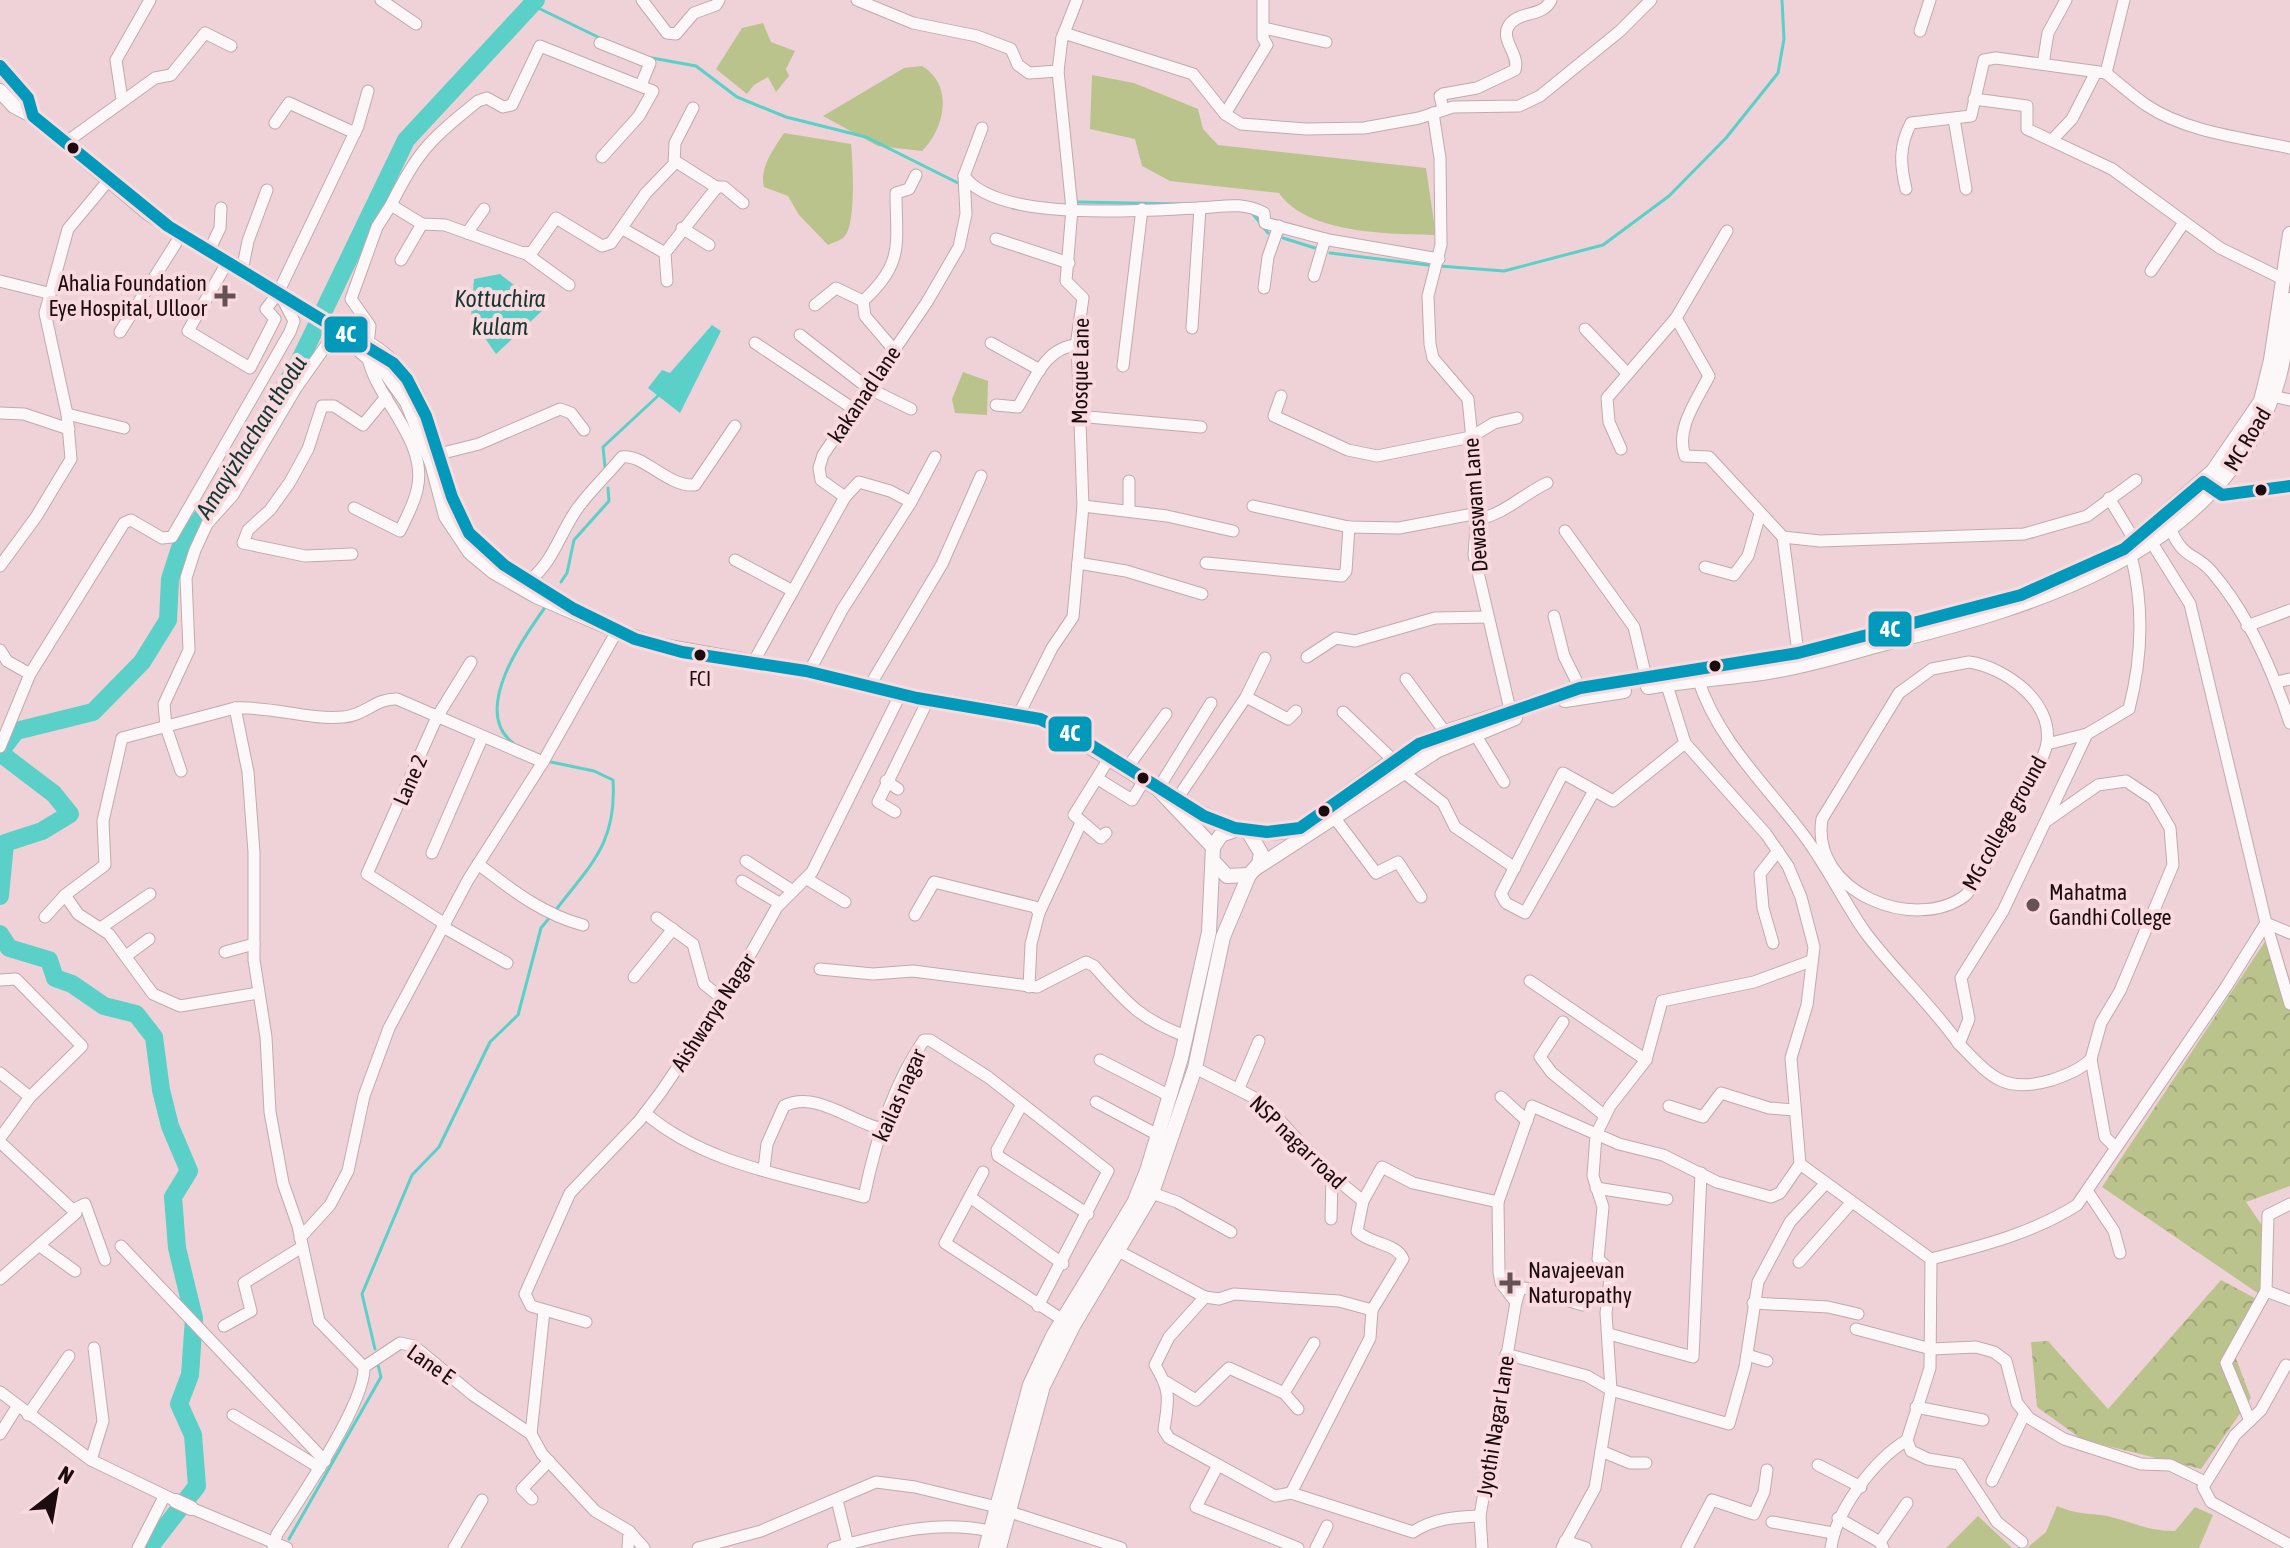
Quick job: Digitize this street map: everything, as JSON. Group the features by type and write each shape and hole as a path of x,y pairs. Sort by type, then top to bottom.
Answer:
{"main road":[{"path":"0,66 28,98 33,116"},
{"path":"0,91 14,106 33,116 108,181 181,235 394,363 410,385 431,425 460,520 477,542 569,607"},
{"name":"MC Road","path":"1242,831 1284,832 1300,828 1398,766 1580,688 1646,677 1698,679 1770,672 1966,623 2067,590 2170,528 2207,486 2261,401 2271,360 2290,234"},
{"name":"MC Road","path":"1252,872 1334,817 1445,732 1562,701 1798,653 2021,595 2140,547 2244,452 2273,396 2287,346 2290,299"},
{"path":"368,350 407,402 432,463 446,516 470,552 494,572 536,596 658,645 809,672 900,695 1019,714 1051,723 1158,789 1242,831 1260,847 1252,872 1216,934 1147,1171 1134,1203 1063,1320 1002,1509 990,1531 986,1548"},
{"path":"2207,486 2222,495 2290,486"},
{"path":"1158,789 1213,854 1227,876 1252,872"},
{"path":"1051,1355 1120,1252 1152,1193 1195,1068 1216,934 1213,854 1221,835 1242,831"},
{"path":"170,1499 191,1508"},
{"path":"999,1548 1002,1509"}],"street":[{"path":"122,100 116,60 150,0"},
{"path":"642,0 667,33 676,34 694,13 716,5 719,0"},
{"path":"857,0 913,23 977,36 1011,49 1018,65 1029,73 1058,71"},
{"name":"Mosque Lane","path":"1019,714 1052,648 1073,617 1083,506 1077,416 1077,345 1083,298 1066,281 1072,209 1058,71 1062,38 1077,0"},
{"path":"1225,114 1267,45 1263,0"},
{"path":"1438,111 1443,94 1477,88 1515,70 1517,62 1506,36 1508,27 1513,21 1546,9 1551,0"},
{"path":"1062,38 1067,34 1193,74 1225,114 1241,124 1306,129 1364,128 1438,111 1519,106 1540,96 1620,31 1651,0"},
{"path":"1920,31 1930,0"},
{"path":"2043,64 2048,33 2066,0"},
{"path":"2053,139 2072,119 2101,73 2124,0"},
{"path":"388,2 416,24"},
{"path":"1264,28 1326,42"},
{"path":"65,143 155,78 171,75 205,33 231,46"},
{"path":"600,43 650,63 641,85"},
{"path":"354,508 400,531 417,490 413,449 372,377 368,350 370,326 351,299 368,250 411,162 427,143 478,101 487,98 503,107 512,105 540,46 652,90 651,99 602,157"},
{"path":"1906,189 1900,165 1902,140 1911,123 1971,116 1984,60 1996,58 2101,73 2146,105 2171,117 2209,131 2290,148"},
{"path":"228,261 188,331 250,368 275,319 266,309 278,293 355,133 368,91"},
{"path":"1974,99 2027,106 2027,129 2112,169 2150,195 2183,224 2220,248 2283,279"},
{"path":"275,123 289,103 355,133"},
{"path":"525,253 532,252 556,218 602,246 611,243 646,193 675,161 675,143 693,108"},
{"name":"Dewaswam Lane","path":"1438,111 1439,259 1434,264 1428,296 1430,344 1433,358 1468,399 1478,517 1474,555 1498,646 1511,715"},
{"path":"1954,119 1966,189"},
{"path":"982,128 964,176 971,186 1016,205 1072,209 1250,206 1264,213 1265,223 1325,239 1439,259"},
{"path":"675,161 717,187 724,187 743,203"},
{"path":"863,301 884,283 899,243 894,216 896,193 909,189 916,175"},
{"name":"kakanad lane","path":"845,497 821,480 819,468 852,408 894,350 959,247 966,214 964,176"},
{"path":"0,566 68,467 69,429 47,326 48,293 68,229 108,181"},
{"path":"667,281 665,253 717,187"},
{"path":"242,271 248,241 267,190"},
{"path":"391,205 422,224 445,225 525,253 569,285"},
{"path":"209,251 220,228 221,208"},
{"path":"1192,328 1200,208"},
{"path":"467,233 484,209"},
{"path":"1123,366 1142,209"},
{"path":"401,260 422,224"},
{"path":"2151,271 2183,224"},
{"path":"1264,288 1268,257 1279,226"},
{"path":"682,228 709,245"},
{"path":"623,229 665,253"},
{"path":"1621,449 1609,422 1607,398 1676,318 1727,231"},
{"path":"120,332 181,235"},
{"path":"996,239 1069,263"},
{"path":"1314,276 1325,239"},
{"path":"0,281 48,293"},
{"path":"815,305 836,288 863,301"},
{"path":"0,747 30,674 124,523 131,520 162,538 172,537 290,332 294,321 278,293"},
{"path":"863,301 865,316 894,350"},
{"path":"1676,318 1709,376 1686,421 1681,445 1685,456 1709,457 1783,537 1798,653"},
{"path":"181,771 166,727 164,704 189,650 186,578 195,550 207,524 233,495 335,328"},
{"path":"1585,329 1627,373"},
{"path":"800,335 868,388 911,409"},
{"path":"755,343 852,408"},
{"path":"991,343 1040,370"},
{"path":"996,405 1018,407 1052,351 1077,345"},
{"path":"1281,396 1274,416 1348,450 1377,456 1471,437 1494,423 1517,418"},
{"path":"2273,396 2290,400"},
{"path":"352,554 305,556 243,543 254,522 270,510 290,482 308,449 322,406 334,406 363,425 386,397"},
{"path":"439,454 479,444 560,409 571,413 584,430"},
{"path":"0,413 24,414 69,429"},
{"path":"67,414 124,428"},
{"path":"1077,416 1201,427"},
{"path":"530,580 547,566 555,546 580,505 622,457 631,455 669,479 695,485 735,426"},
{"path":"809,672 842,610 911,502 935,457"},
{"path":"869,687 942,564 981,476"},
{"path":"1783,537 1820,541 2024,534 2087,516 2136,480"},
{"path":"1129,481 1129,510"},
{"path":"753,663 845,497 859,482 890,491 911,502"},
{"path":"1253,506 1349,527 1399,528 1478,517 1512,508 1526,493 1547,483"},
{"path":"2109,498 2140,547 2190,604 2266,923 2290,1004"},
{"path":"1083,506 1129,510 1233,531"},
{"path":"1705,567 1734,575 1748,556 1760,514"},
{"path":"1206,563 1342,576 1346,571 1349,527"},
{"path":"2170,528 2185,554 2211,570 2247,626 2277,682 2290,723"},
{"path":"1565,531 1634,627 1646,677"},
{"path":"2047,744 2087,734 2129,709 2137,678 2140,547"},
{"path":"735,560 793,591"},
{"path":"1078,563 1126,571 1202,594"},
{"path":"2247,626 2290,610"},
{"path":"1554,616 1564,656 1580,688"},
{"path":"1307,657 1336,638 1355,641 1435,618 1488,617"},
{"path":"224,1326 251,1312 244,1283 301,1242 330,1205 348,1171 364,1096 389,1028 478,864 543,762 617,631"},
{"path":"0,650 7,661 30,674"},
{"path":"1177,799 1246,697 1265,658"},
{"name":"Lane 2","path":"444,925 367,874 437,717 471,662"},
{"name":"MG college ground","path":"1969,662 1988,665 2015,680 2042,716 2047,744 1975,883 1952,906 1920,909 1873,902 1844,883 1831,864 1820,831 1822,819 1899,693 1932,669 1969,662"},
{"path":"1406,679 1445,732"},
{"path":"1516,1302 1501,1283 1499,1272 1498,1202 1532,1106 1596,1135 1663,1155 1717,1182 1771,1197 1780,1193 1800,1164 1791,1058 1807,1005 1814,947 1801,897 1778,851 1685,743 1665,679"},
{"path":"1698,679 1707,707 1727,739 1802,833 1867,935 1935,1010 1959,1044 2000,1082 2024,1088 2068,1075 2091,1059"},
{"path":"2277,682 2290,679"},
{"name":"Aishwarya Nagar","path":"544,1311 531,1306 525,1294 570,1193 645,1113 724,1000 779,903 807,879 900,695"},
{"path":"1246,697 1288,719 1296,711"},
{"path":"45,917 65,895 105,865 103,821 122,738 235,708 276,709 340,718 355,716 386,699 543,762"},
{"path":"895,812 878,802 928,700"},
{"path":"1158,789 1211,703"},
{"path":"235,708 248,772 258,993 283,1183 301,1242 319,1321 364,1367 360,1388 323,1465 277,1534 279,1546"},
{"path":"1343,712 1398,766 1443,803 1455,827 1515,868"},
{"path":"1127,768 1166,714"},
{"path":"1475,734 1504,782"},
{"path":"1959,1044 1969,1019 1961,978 2003,911 2087,734"},
{"path":"432,853 482,738"},
{"path":"1594,791 1525,913 1506,903 1501,894 1563,773 1613,801 1685,743"},
{"path":"1106,833 1101,838 1074,815 1110,757"},
{"path":"1098,779 1127,800 1132,800 1145,779"},
{"path":"886,781 898,789"},
{"path":"2046,821 2098,785 2126,781 2153,799 2170,828 2173,865 2120,991 2101,1023 2091,1059 2105,1137 2115,1147"},
{"path":"1334,817 1376,873 1398,862 1421,897"},
{"path":"1029,987 1031,944 1039,913 1081,823"},
{"path":"1773,943 1760,874 1778,851"},
{"path":"746,861 793,891"},
{"path":"478,864 533,905 556,918 583,925"},
{"path":"807,879 845,902"},
{"path":"742,881 779,903"},
{"path":"915,915 934,882 1035,907 1039,913"},
{"path":"102,927 150,894"},
{"path":"65,895 78,914 102,927 153,994 174,1004 237,999 258,993"},
{"path":"657,918 693,944 704,984 724,1000"},
{"path":"2266,923 2290,933"},
{"path":"1931,1259 2049,1223 2077,1205 2226,987 2266,923"},
{"path":"444,925 507,963"},
{"path":"634,977 673,929"},
{"path":"126,956 149,939"},
{"path":"225,952 254,944"},
{"path":"1586,1548 1564,1545 1595,1488 1611,1390 1606,1313 1611,1271 1598,1259 1603,1207 1593,1176 1596,1135 1605,1116 1646,1060 1662,1001 1754,982 1811,961"},
{"path":"820,969 873,974 913,971 1037,987 1086,962 1094,966 1134,1012 1186,1036"},
{"path":"0,980 16,979 82,1046 30,1097 0,1140 76,1213 0,1279"},
{"path":"1530,981 1646,1060"},
{"path":"1563,1022 1540,1057 1552,1073 1605,1116"},
{"name":"kailas nagar","path":"645,1113 669,1134 702,1151 864,1197 882,1129 909,1065 927,1039 1022,1104 1108,1171 1063,1264 1038,1306"},
{"path":"1239,1088 1259,1041"},
{"path":"1100,1060 1170,1096"},
{"name":"NSP nagar road","path":"1195,1068 1263,1102 1332,1177 1363,1201 1382,1167 1413,1183 1498,1202"},
{"path":"0,1073 30,1097"},
{"path":"1669,1106 1703,1117 1721,1093 1769,1108 1795,1110"},
{"path":"1501,1097 1527,1121"},
{"path":"1096,1102 1156,1134"},
{"path":"764,1169 767,1144 788,1103 814,1103 882,1129"},
{"path":"1022,1104 997,1150 998,1156 1088,1214"},
{"path":"1800,1164 1931,1259"},
{"path":"983,1172 945,1243 1063,1320"},
{"path":"1609,1334 1693,1357 1701,1173"},
{"path":"1331,1219 1332,1177"},
{"path":"1506,1354 1587,1376 1611,1390 1729,1424 1747,1355 1758,1282 1790,1222 1825,1184"},
{"path":"1596,1188 1667,1199"},
{"path":"2088,1192 2114,1231 2120,1253"},
{"path":"1152,1193 1231,1232"},
{"path":"970,1197 1063,1264"},
{"path":"1291,1493 1370,1338 1372,1310 1404,1257 1399,1251 1360,1235 1357,1227 1363,1201"},
{"path":"1799,1262 1851,1203"},
{"path":"73,1210 85,1204 105,1260"},
{"path":"2250,1421 2226,1363 2266,1291 2268,1215 2290,1204"},
{"path":"40,1246 75,1271"},
{"path":"121,1246 323,1465"},
{"path":"1120,1252 1205,1297 1219,1299 1234,1294 1339,1301 1372,1310"},
{"path":"1772,1522 1834,1543 1838,1518 1861,1487 1907,1440 1930,1368 1931,1259"},
{"path":"1516,1302 1520,1289 1525,1288 1583,1305"},
{"path":"2266,1291 2290,1300"},
{"name":"Jyothi Nagar Lane","path":"1205,1297 1169,1337 1155,1365 1166,1382 1170,1406 1165,1434 1275,1496 1291,1493 1413,1532 1425,1524 1454,1517 1480,1516 1516,1302"},
{"path":"1753,1303 1828,1307 1858,1314"},
{"path":"531,1434 544,1311 586,1322"},
{"path":"1856,1329 1931,1349 1976,1347 1994,1352 2006,1361 2017,1403 2025,1413 2064,1439 2141,1464 2170,1465 2205,1482"},
{"path":"1284,1393 1314,1343"},
{"name":"Lane E","path":"364,1367 395,1344 410,1344 473,1395 531,1434 549,1461 595,1511 629,1531 644,1548"},
{"path":"91,1460 103,1421 94,1348"},
{"path":"1747,1355 1767,1361"},
{"path":"28,1415 69,1356"},
{"path":"2286,1365 2261,1410 2235,1435 2205,1482 2204,1494 2211,1502 2290,1545"},
{"path":"1166,1382 1196,1400 1229,1368 1284,1393 1298,1409"},
{"path":"0,1392 91,1460 170,1499 138,1548"},
{"path":"0,1434 17,1407"},
{"path":"1916,1407 1983,1420"},
{"path":"1992,1481 2025,1413"},
{"path":"233,1415 323,1465"},
{"path":"1907,1440 1911,1451 1928,1459 1959,1464 1968,1483 1997,1522 2022,1542"},
{"path":"1601,1451 1630,1463 1646,1463"},
{"path":"532,1499 522,1489 549,1461"},
{"path":"1218,1465 1196,1507 1298,1548"},
{"path":"1818,1465 1861,1487"},
{"path":"1687,1548 1712,1500 1754,1514 1764,1492 1767,1470"},
{"path":"698,1548 716,1546 761,1531 876,1482 915,1487 1002,1509 1121,1548"},
{"path":"454,1548 482,1500"},
{"path":"837,1500 848,1545"},
{"path":"1838,1518 1882,1545 1907,1503"},
{"path":"191,1508 279,1546"},
{"path":"1480,1516 1482,1548"},
{"path":"833,1548 926,1525 962,1525 990,1531"},
{"path":"1316,1548 1327,1526"},
{"path":"628,1548 629,1531"}],"green space":[{"path":"763,23 771,42 795,51 786,69 789,76 776,92 768,77 754,85 747,94 716,69 742,28"},
{"path":"922,66 939,84 943,107 936,131 922,151 878,146 823,116 904,68"},
{"path":"1092,75 1134,83 1198,109 1203,129 1218,145 1426,168 1436,235 1351,229 1309,217 1292,207 1279,193 1170,181 1142,166 1135,139 1090,129"},
{"path":"784,133 851,144 851,219 845,236 828,245 799,215 788,196 764,187 765,166"},
{"path":"963,372 988,381 987,415 955,413 952,399"},
{"path":"2274,928 2290,981 2290,1186 2246,1202 2267,1233 2262,1296 2102,1187"},
{"path":"2221,1280 2262,1302 2235,1356 2251,1398 2201,1469 2083,1440 2037,1407 2031,1342 2048,1341 2108,1409"},
{"path":"2057,1506 2165,1531 2175,1531 2195,1507 2213,1515 2199,1548 2027,1548 2046,1532"},
{"path":"1978,1516 2012,1548 1946,1548"}],"water":[{"name":"Kottuchira kulam","path":"500,274 544,309 496,354 471,318 474,279"},
{"path":"712,325 721,331 680,413 648,388 662,370 670,373"}],"waterway":[{"name":"Amayizhachan thodu","path":"0,752 16,731 93,712 142,662 168,620 170,579 180,548 240,463 300,360 406,140 536,0"},
{"path":"1439,266 1504,271 1603,245 1669,196 1726,138 1778,73 1784,39 1782,0"},
{"path":"532,5 600,38"},
{"path":"652,58 696,66 737,97 786,117 866,137 960,184"},
{"path":"1078,202 1182,204"},
{"path":"1013,208 1032,211"},
{"path":"1253,214 1268,233"},
{"path":"1283,238 1315,248"},
{"path":"1330,253 1428,265"},
{"path":"605,467 603,447 660,394"},
{"path":"561,582 567,573 574,540 609,501 608,488"},
{"path":"513,743 501,729 497,713 499,694 514,655 546,606"},
{"name":"Amayizhachan thodu","path":"0,753 54,794 70,814 42,831 5,843 0,896"},
{"path":"551,762 594,771 613,780 611,820 606,837 590,866 555,911"},
{"path":"375,1349 362,1294 412,1175 439,1147 490,1042 518,1015 541,928 550,917"},
{"name":"Amayizhachan thodu","path":"0,934 9,948 49,960 55,978 72,984 104,1006 136,1014 154,1037 161,1090 170,1126 189,1171 173,1197 177,1248 194,1318 190,1375 179,1404 193,1435 197,1486 149,1548"},
{"path":"289,1539 381,1377 378,1365"}],"transit line":[{"name":"4C","path":"0,66 28,98 33,116 168,226 393,363 407,379 426,416 452,497 469,533 504,565 574,609 635,639 682,652 806,671 917,698 1040,719 1083,740 1204,816 1235,828 1267,832 1300,828 1419,744 1580,688 1798,653 2021,595 2124,549 2203,482 2222,495 2290,486"}],"place":[{"name":"Ahalia Foundation Eye Hospital, Ulloor","path":"225,296"},
{"name":"FCI","path":"700,655"},
{"name":"Mahatma Gandhi College","path":"2033,905"},
{"name":"Navajeevan Naturopathy","path":"1510,1283"}]}
